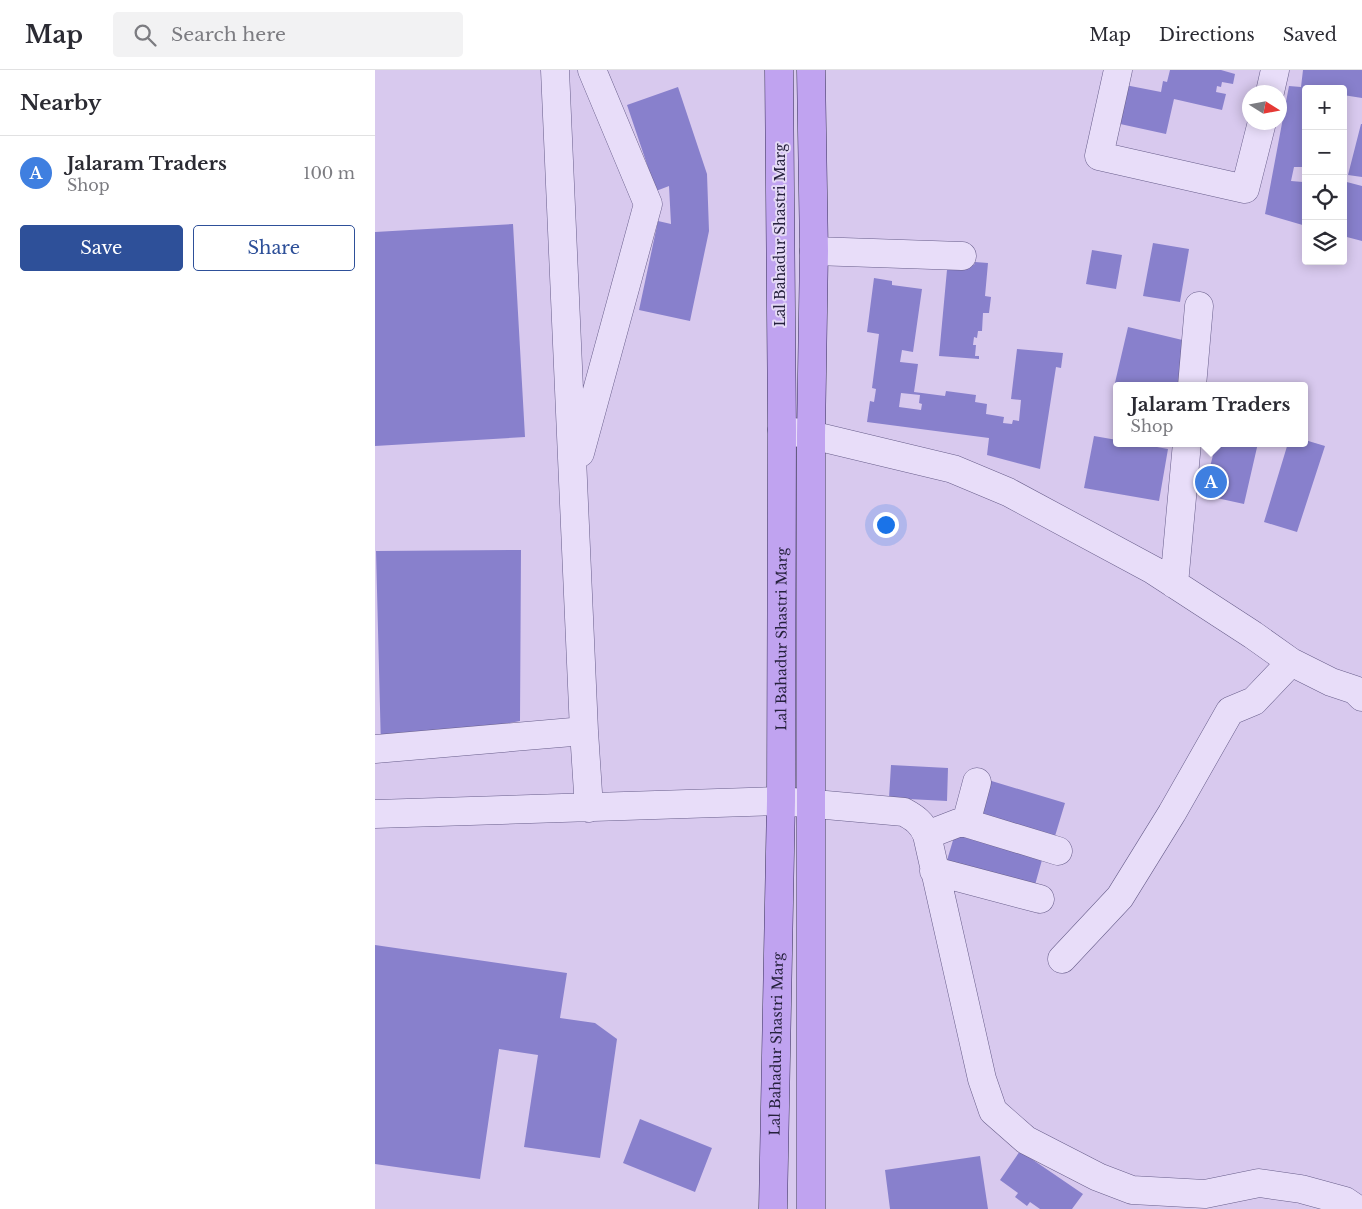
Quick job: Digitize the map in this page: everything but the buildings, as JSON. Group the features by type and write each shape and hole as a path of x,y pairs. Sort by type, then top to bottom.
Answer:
{"main road":[{"name":"Lal Bahadur Shastri Marg","path":"773,1209 781,801 782,430 779,70"},
{"name":"Lal Bahadur Shastri Marg","path":"811,70 814,251 811,435 811,1209"},
{"path":"778,997 811,996"}],"street":[{"path":"555,70 589,808"},
{"path":"573,478 648,204 592,70"},
{"path":"1119,70 1099,156 1245,189 1260,130"},
{"path":"1272,85 1275,70"},
{"path":"814,251 962,256"},
{"path":"1192,382 1199,306"},
{"path":"782,430 811,435 953,469 1008,492 1153,570 1291,662 1331,682 1360,688"},
{"path":"1174,584 1187,447"},
{"path":"1061,959 1120,897 1172,813 1230,711 1254,701 1291,662"},
{"path":"375,749 584,731"},
{"path":"966,823 977,782"},
{"path":"375,814 781,801 904,812 916,819 923,826 927,835 982,1079 993,1111 1025,1140 1098,1177 1132,1190 1205,1194 1259,1183 1301,1189 1345,1201 1357,1209"},
{"path":"927,835 958,823 966,823 1058,851"},
{"path":"934,871 1040,899"}],"place":[{"name":"Jalaram Traders","path":"1211,482"}]}
